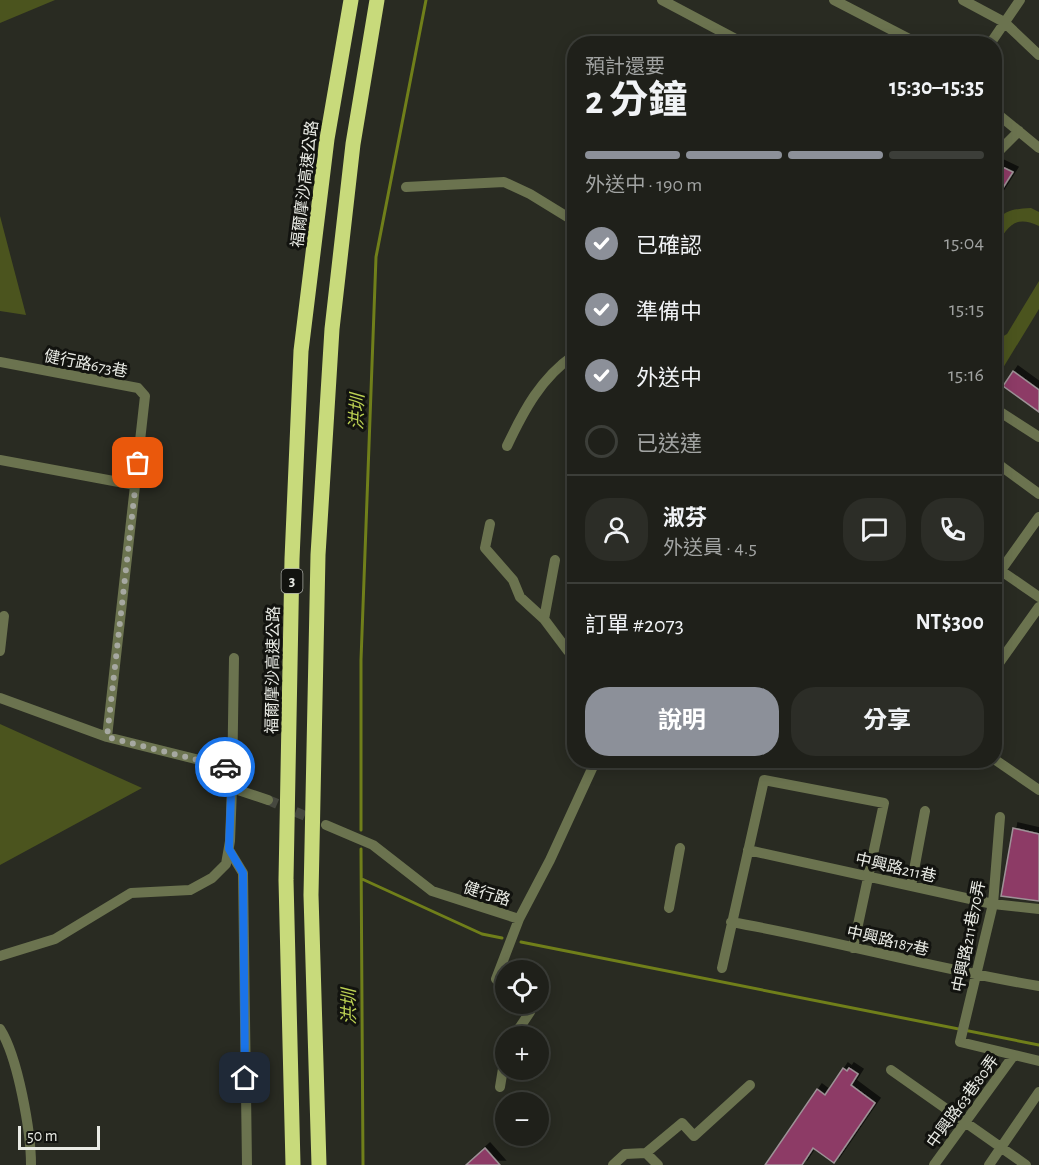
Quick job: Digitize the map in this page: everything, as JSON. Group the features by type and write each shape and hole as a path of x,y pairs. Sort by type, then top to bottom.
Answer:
{"highway":[{"name":"福爾摩沙高速公路","path":"294,1165 286,880 292,559 301,363 327,139 351,0"},
{"name":"3","path":"319,1165 311,895 318,555 332,329 353,144 376,0"}],"street":[{"path":"662,0 730,36"},
{"path":"834,0 904,36"},
{"path":"963,0 1004,22 1039,55"},
{"path":"995,36 1020,0"},
{"path":"1002,118 1039,148"},
{"path":"1002,148 1018,131"},
{"path":"406,187 504,182 530,194 567,218"},
{"path":"507,446 526,406 556,368 567,360"},
{"name":"健行路673巷","path":"0,362 138,388 145,396 107,737"},
{"path":"1002,413 1039,437"},
{"path":"0,460 135,485"},
{"path":"1002,467 1039,494"},
{"path":"1002,565 1039,517"},
{"path":"490,524 485,548 513,580 520,597 544,619 567,650"},
{"path":"544,619 555,560"},
{"path":"1002,575 1039,597"},
{"path":"1002,656 1039,607"},
{"path":"0,651 4,616"},
{"path":"0,956 55,939 132,893 190,890 212,878 226,864 229,849 232,788 234,658"},
{"path":"0,698 107,737 232,768"},
{"path":"1002,765 1039,790"},
{"name":"健行路","path":"326,825 373,845 432,891 519,919 545,870 592,768"},
{"path":"722,968 764,780 884,803 853,948"},
{"path":"232,788 268,800"},
{"path":"910,886 925,811"},
{"name":"中興路211巷70弄","path":"999,817 993,904 962,1034 1014,1055"},
{"path":"669,908 680,848"},
{"path":"229,849 243,873 247,1165"},
{"name":"中興路211巷","path":"748,850 993,904 1039,909"},
{"path":"503,960 519,919"},
{"name":"中興路187巷","path":"731,922 807,935 853,948 976,975 1039,986"},
{"path":"0,1029 12,1059 31,1139 32,1165"},
{"path":"1014,1055 1039,1061"},
{"name":"中興路63巷80弄","path":"940,1163 965,1122 1014,1055"},
{"path":"891,1070 1026,1165"},
{"path":"500,1087 501,1080"},
{"path":"613,1165 625,1154 646,1153 682,1123 694,1136 750,1085"},
{"path":"989,1165 1039,1092"},
{"path":"646,1153 658,1165"}],"green space":[{"path":"0,0 55,0 0,23"},
{"path":"1031,208 1039,212 1039,226 1023,221 1018,222 1012,224 1002,237 1002,216 1012,210"},
{"path":"0,216 26,315 0,311"},
{"path":"1039,281 1039,309 1002,370 1002,337 1007,334"},
{"path":"0,724 142,788 0,865"}],"building":[{"path":"1002,167 1013,172 1002,189"},
{"path":"1013,371 1039,390 1039,412 1003,386"},
{"path":"1013,828 1039,834 1039,901 1001,896"},
{"path":"843,1068 847,1071 849,1068 858,1074 851,1085 875,1103 834,1163 813,1148 802,1165 765,1165 817,1089 825,1095"},
{"path":"485,1148 500,1165 466,1165"}],"waterway":[{"name":"洪圳","path":"361,830 361,660 376,257 426,0"},
{"name":"洪圳","path":"361,849 363,1165"},
{"path":"362,879 482,934 502,938"},
{"path":"521,942 1039,1045"}],"tunnel":[{"path":"268,800 317,821"}],"way so far":[{"path":"138,463 107,737 225,767"}],"route":[{"path":"225,767 232,768 229,849 243,873 245,1078"}]}
